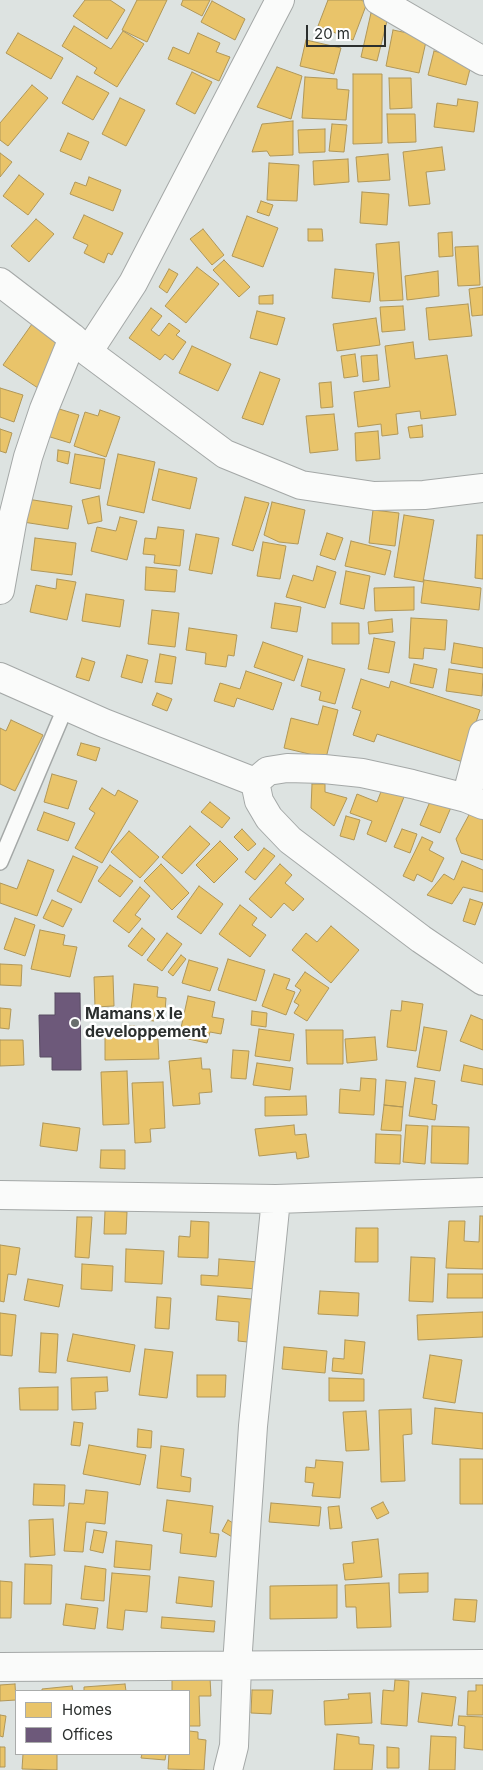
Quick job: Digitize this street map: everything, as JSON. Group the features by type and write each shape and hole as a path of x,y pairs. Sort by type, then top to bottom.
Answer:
{"street":[{"path":"0,590 13,517 28,457 44,410 81,345 133,284 280,0"},
{"path":"378,0 483,61"},
{"path":"0,282 225,454 300,486 374,496 424,495 483,488"},
{"path":"0,677 104,723 255,782"},
{"path":"255,782 268,771 287,768 324,768 362,773 474,802 483,734"},
{"path":"255,782 259,801 269,818 290,840 421,939 483,981"},
{"path":"0,1195 276,1200 483,1192"},
{"path":"228,1770 234,1746 237,1665 253,1426 276,1200"},
{"path":"0,1666 483,1664"}],"lane":[{"path":"0,862 66,706"}],"building: Homes":[{"path":"85,0 110,0 125,10 107,39 73,16"},
{"path":"137,0 167,0 147,42 122,30"},
{"path":"183,0 210,0 202,16 181,5"},
{"path":"328,0 361,0 367,3 353,40 318,26"},
{"path":"212,1 245,19 235,40 201,22"},
{"path":"371,13 388,17 377,61 361,57"},
{"path":"74,26 111,49 123,31 144,44 117,87 94,73 97,68 62,46"},
{"path":"393,30 427,37 419,73 386,66"},
{"path":"18,33 63,58 51,79 6,53"},
{"path":"198,33 220,43 216,52 230,57 219,81 168,59 173,47 189,54"},
{"path":"306,40 341,48 334,74 300,66"},
{"path":"434,51 472,61 466,85 428,75"},
{"path":"277,67 302,76 291,119 257,107"},
{"path":"192,72 212,82 195,114 176,104"},
{"path":"353,74 382,74 382,143 353,144"},
{"path":"77,76 109,93 93,120 62,103"},
{"path":"305,77 337,79 337,89 349,90 346,120 302,118"},
{"path":"389,78 411,78 412,108 390,109"},
{"path":"32,85 48,98 8,146 0,140 0,123"},
{"path":"120,98 145,110 126,146 102,134"},
{"path":"458,99 478,102 474,132 434,127 437,103 457,106"},
{"path":"387,114 415,114 416,142 388,143"},
{"path":"293,121 293,155 270,156 267,151 252,152 262,124"},
{"path":"332,124 347,125 344,152 329,151"},
{"path":"325,129 325,152 299,153 298,130"},
{"path":"68,133 89,142 81,160 60,151"},
{"path":"442,147 445,170 426,172 430,204 409,206 403,152"},
{"path":"0,153 12,162 0,177"},
{"path":"388,154 390,180 358,182 356,157"},
{"path":"348,159 349,182 314,185 313,161"},
{"path":"269,163 299,165 297,201 267,200"},
{"path":"19,175 44,194 28,215 3,196"},
{"path":"89,177 121,190 113,211 70,194 75,182 86,186"},
{"path":"362,192 389,194 387,225 360,223"},
{"path":"261,201 273,205 269,216 257,212"},
{"path":"84,215 123,233 112,255 108,253 104,263 84,253 88,245 73,238"},
{"path":"247,216 278,228 263,267 232,256"},
{"path":"36,219 54,234 29,262 11,246"},
{"path":"203,229 224,255 212,265 190,239"},
{"path":"308,229 322,229 323,241 308,241"},
{"path":"452,232 453,256 439,257 438,233"},
{"path":"399,242 403,300 380,301 376,244"},
{"path":"478,246 480,285 458,286 455,247"},
{"path":"224,260 250,287 239,297 213,270"},
{"path":"197,267 219,284 186,323 165,306"},
{"path":"169,269 178,274 167,293 159,287"},
{"path":"335,269 374,273 370,302 332,298"},
{"path":"438,271 439,296 407,300 405,276"},
{"path":"483,287 483,315 472,316 469,289"},
{"path":"273,295 273,304 259,304 259,296"},
{"path":"468,304 472,336 429,340 426,308"},
{"path":"403,306 405,330 382,332 380,307"},
{"path":"151,308 162,316 151,330 159,336 169,323 180,331 176,335 186,342 173,360 165,354 160,360 129,338"},
{"path":"257,311 285,318 277,345 250,338"},
{"path":"376,318 380,345 337,351 333,324"},
{"path":"32,324 58,345 38,388 3,365"},
{"path":"413,342 415,359 447,355 456,415 421,419 420,411 396,414 398,434 382,436 381,424 358,427 354,392 390,387 385,346"},
{"path":"192,346 231,364 218,391 179,373"},
{"path":"355,354 358,376 344,378 341,356"},
{"path":"377,355 379,380 363,382 361,356"},
{"path":"260,372 280,379 263,425 242,418"},
{"path":"331,382 333,407 321,408 319,383"},
{"path":"0,388 23,395 14,422 0,417"},
{"path":"56,408 79,415 70,443 47,436"},
{"path":"100,410 120,417 106,457 74,446 85,412 98,416"},
{"path":"334,414 338,450 310,453 306,416"},
{"path":"422,425 423,437 410,438 408,427"},
{"path":"0,429 12,433 6,453 0,451"},
{"path":"378,431 380,459 356,461 355,433"},
{"path":"58,450 70,452 68,464 57,461"},
{"path":"75,454 105,459 100,489 70,483"},
{"path":"118,454 155,462 144,513 107,505"},
{"path":"159,469 197,478 190,509 152,500"},
{"path":"99,496 102,521 88,524 82,500"},
{"path":"245,497 269,503 253,551 232,545"},
{"path":"27,499 72,506 68,529 23,522"},
{"path":"272,502 305,510 298,544 279,542 264,535"},
{"path":"373,510 399,513 395,546 369,543"},
{"path":"404,515 434,520 423,582 394,577"},
{"path":"120,517 137,521 127,560 91,551 97,527 116,531"},
{"path":"158,527 184,530 180,566 154,563 155,555 143,554 145,538 156,539"},
{"path":"327,533 343,538 335,560 320,555"},
{"path":"196,534 219,538 212,574 189,570"},
{"path":"477,535 483,535 483,579 475,578"},
{"path":"35,538 76,543 72,575 31,570"},
{"path":"351,541 391,551 385,575 345,566"},
{"path":"263,542 286,546 280,579 257,576"},
{"path":"317,566 336,572 325,608 286,597 293,575 313,581"},
{"path":"146,567 177,570 175,592 145,590"},
{"path":"346,571 370,576 364,609 340,604"},
{"path":"57,579 76,582 67,620 30,612 36,585 56,589"},
{"path":"424,580 481,588 479,610 421,603"},
{"path":"414,587 414,610 375,611 374,588"},
{"path":"86,594 124,600 120,627 82,621"},
{"path":"275,603 301,607 297,632 271,628"},
{"path":"152,610 179,613 175,647 148,644"},
{"path":"411,618 447,620 445,650 424,648 423,659 409,658"},
{"path":"392,619 393,632 369,634 368,622"},
{"path":"332,623 359,623 359,644 332,644"},
{"path":"189,628 237,635 234,656 228,655 226,667 205,664 206,653 186,650"},
{"path":"374,638 395,642 389,673 368,669"},
{"path":"263,642 303,656 294,681 254,667"},
{"path":"454,643 483,648 483,668 451,663"},
{"path":"160,654 176,657 172,684 155,682"},
{"path":"127,655 148,660 142,683 121,677"},
{"path":"82,658 95,662 89,681 76,677"},
{"path":"308,659 345,669 335,704 319,700 321,692 301,686"},
{"path":"414,664 437,669 433,688 410,683"},
{"path":"449,669 483,674 482,696 446,691"},
{"path":"246,671 282,683 273,710 237,698 234,707 214,701 220,683 240,689"},
{"path":"361,679 389,688 391,681 480,710 463,762 377,734 374,742 353,735 361,711 352,708"},
{"path":"157,693 172,699 167,711 152,705"},
{"path":"323,706 338,710 326,758 284,748 291,718 318,725"},
{"path":"11,720 43,735 15,791 0,784 0,728 6,731"},
{"path":"81,743 100,748 96,761 77,755"},
{"path":"52,774 77,781 68,809 44,802"},
{"path":"312,784 325,784 325,792 347,798 334,826 311,808"},
{"path":"384,784 406,792 386,842 367,834 372,821 350,813 357,794 377,802"},
{"path":"102,788 115,796 118,790 138,801 102,863 75,848 95,813 89,809"},
{"path":"432,797 452,805 440,833 420,825"},
{"path":"210,802 230,818 222,828 201,812"},
{"path":"44,812 75,823 68,841 37,830"},
{"path":"470,813 483,819 483,860 461,853 456,839"},
{"path":"346,816 360,820 354,840 340,836"},
{"path":"190,826 210,844 182,874 162,857"},
{"path":"242,829 256,844 248,851 234,837"},
{"path":"402,829 417,834 410,853 394,847"},
{"path":"129,831 159,857 140,878 111,852"},
{"path":"422,837 433,842 429,850 444,858 432,882 417,874 414,881 403,876"},
{"path":"220,841 238,859 214,883 196,865"},
{"path":"264,848 275,856 255,880 245,872"},
{"path":"73,856 98,867 81,903 57,891"},
{"path":"28,860 54,870 37,916 0,903 0,883 17,889"},
{"path":"462,861 483,870 483,892 463,887 452,904 427,895 444,874 454,880"},
{"path":"161,864 189,893 172,910 144,881"},
{"path":"280,864 292,875 285,883 304,899 293,911 284,903 271,918 249,899"},
{"path":"110,865 133,881 120,897 98,881"},
{"path":"199,886 223,904 201,934 177,917"},
{"path":"140,887 150,896 135,915 141,919 129,933 113,921"},
{"path":"470,899 483,903 475,925 463,921"},
{"path":"52,900 72,909 63,927 43,918"},
{"path":"240,905 257,918 252,925 266,935 250,957 219,934"},
{"path":"15,918 35,925 25,956 4,949"},
{"path":"331,926 359,950 331,983 292,950 306,933 317,942"},
{"path":"142,928 155,939 142,956 128,946"},
{"path":"40,930 65,935 63,945 77,947 70,977 31,969"},
{"path":"167,933 182,944 162,971 147,960"},
{"path":"181,955 186,959 173,976 168,972"},
{"path":"228,959 265,970 256,1001 218,990"},
{"path":"189,960 218,968 210,991 182,983"},
{"path":"0,964 22,965 21,986 0,985"},
{"path":"305,972 329,988 307,1021 294,1013 299,1005 294,1002 301,990 295,986"},
{"path":"274,974 290,979 286,989 295,992 286,1015 262,1006"},
{"path":"113,976 114,1006 95,1007 94,977"},
{"path":"134,984 158,987 157,997 166,998 165,1012 155,1011 154,1021 130,1018"},
{"path":"188,996 215,1002 212,1017 224,1019 221,1034 210,1032 207,1043 179,1037"},
{"path":"402,1001 423,1004 416,1051 387,1047 391,1010 401,1011"},
{"path":"0,1008 11,1009 9,1029 0,1028"},
{"path":"252,1011 267,1013 266,1027 251,1025"},
{"path":"471,1015 483,1020 483,1050 460,1041"},
{"path":"134,1026 134,1039 158,1039 159,1059 105,1060 105,1027"},
{"path":"424,1027 447,1031 440,1071 417,1067"},
{"path":"259,1029 294,1034 290,1061 255,1056"},
{"path":"306,1030 343,1030 343,1064 307,1064"},
{"path":"375,1037 377,1060 347,1063 345,1039"},
{"path":"0,1040 23,1040 24,1065 0,1066"},
{"path":"233,1050 249,1051 246,1079 231,1078"},
{"path":"201,1058 202,1069 210,1069 212,1092 199,1093 200,1104 173,1106 169,1061"},
{"path":"257,1063 293,1068 290,1090 253,1085"},
{"path":"464,1065 483,1069 483,1085 461,1081"},
{"path":"127,1071 129,1124 103,1125 101,1072"},
{"path":"361,1078 376,1079 374,1115 339,1113 340,1089 360,1091"},
{"path":"415,1078 435,1081 432,1104 437,1105 435,1120 409,1116"},
{"path":"386,1080 406,1082 403,1107 384,1105"},
{"path":"163,1082 165,1128 150,1129 151,1142 135,1143 132,1083"},
{"path":"306,1096 307,1115 265,1116 265,1097"},
{"path":"384,1105 403,1107 401,1131 381,1130"},
{"path":"43,1123 80,1128 77,1151 40,1146"},
{"path":"294,1125 295,1135 306,1134 309,1157 297,1159 296,1152 259,1156 255,1129"},
{"path":"406,1125 428,1126 425,1164 403,1162"},
{"path":"432,1126 469,1127 468,1164 431,1163"},
{"path":"376,1134 401,1135 400,1164 375,1163"},
{"path":"101,1150 125,1150 125,1169 100,1168"},
{"path":"105,1211 127,1212 126,1234 104,1234"},
{"path":"480,1216 483,1216 483,1269 446,1268 449,1221 465,1221 464,1241 479,1242"},
{"path":"77,1217 92,1217 89,1258 75,1257"},
{"path":"191,1221 209,1222 208,1258 178,1257 179,1236 190,1237"},
{"path":"356,1228 378,1228 378,1262 355,1262"},
{"path":"0,1245 20,1248 16,1275 8,1274 4,1302 0,1301"},
{"path":"126,1249 164,1251 162,1284 125,1282"},
{"path":"411,1257 435,1258 433,1302 409,1301"},
{"path":"219,1259 259,1262 257,1289 201,1285 201,1275 218,1276"},
{"path":"82,1264 113,1266 112,1291 81,1289"},
{"path":"448,1274 483,1274 483,1298 447,1298"},
{"path":"28,1279 63,1285 59,1307 24,1300"},
{"path":"320,1291 359,1293 358,1316 318,1314"},
{"path":"218,1296 261,1300 257,1343 238,1341 239,1322 216,1320"},
{"path":"157,1297 171,1298 169,1329 155,1328"},
{"path":"483,1312 483,1337 418,1340 417,1315"},
{"path":"0,1313 16,1315 12,1356 0,1355"},
{"path":"41,1333 58,1334 56,1373 39,1372"},
{"path":"73,1334 135,1345 130,1372 67,1361"},
{"path":"345,1340 365,1342 362,1374 332,1371 333,1358 344,1359"},
{"path":"284,1347 327,1351 325,1373 282,1369"},
{"path":"145,1349 173,1352 167,1398 139,1395"},
{"path":"430,1355 462,1360 455,1403 423,1398"},
{"path":"197,1375 226,1375 225,1397 197,1397"},
{"path":"107,1377 108,1391 95,1392 96,1409 72,1410 71,1378"},
{"path":"329,1378 364,1379 364,1401 329,1401"},
{"path":"58,1387 58,1410 20,1410 19,1388"},
{"path":"435,1408 483,1413 483,1449 432,1444"},
{"path":"411,1409 412,1434 403,1435 405,1481 381,1482 379,1410"},
{"path":"366,1411 369,1450 346,1451 343,1412"},
{"path":"74,1422 83,1423 80,1446 71,1445"},
{"path":"138,1429 152,1431 151,1448 137,1447"},
{"path":"89,1445 146,1455 140,1485 83,1474"},
{"path":"161,1446 184,1449 181,1476 191,1478 190,1492 157,1488"},
{"path":"460,1459 483,1459 483,1504 460,1504"},
{"path":"316,1460 343,1462 340,1498 312,1496 314,1483 305,1482 306,1467 315,1468"},
{"path":"34,1484 65,1485 64,1506 33,1505"},
{"path":"86,1490 108,1492 105,1524 86,1522 83,1552 64,1551 69,1503 84,1504"},
{"path":"167,1500 213,1506 210,1533 219,1534 216,1557 180,1553 182,1534 163,1531"},
{"path":"383,1502 389,1513 377,1519 371,1508"},
{"path":"271,1503 321,1507 319,1526 269,1522"},
{"path":"339,1506 342,1528 330,1529 328,1507"},
{"path":"53,1519 55,1555 30,1557 29,1520"},
{"path":"228,1520 240,1527 234,1538 222,1531"},
{"path":"94,1530 107,1532 103,1553 90,1550"},
{"path":"378,1539 382,1577 345,1580 343,1564 354,1563 352,1542"},
{"path":"116,1541 152,1545 150,1570 114,1567"},
{"path":"25,1564 52,1565 51,1604 24,1604"},
{"path":"85,1566 106,1569 104,1601 81,1599"},
{"path":"112,1573 150,1576 147,1612 125,1610 123,1630 107,1628"},
{"path":"428,1573 428,1592 399,1593 399,1574"},
{"path":"179,1577 214,1581 212,1607 176,1603"},
{"path":"0,1581 12,1582 11,1618 0,1618"},
{"path":"389,1583 391,1627 357,1628 356,1607 346,1607 345,1585"},
{"path":"337,1585 337,1618 270,1619 270,1586"},
{"path":"455,1599 477,1600 475,1622 453,1620"},
{"path":"66,1604 98,1608 95,1629 63,1625"},
{"path":"162,1617 215,1621 214,1632 161,1628"},
{"path":"172,1678 210,1678 211,1696 199,1696 200,1726 190,1726 190,1690 172,1690"},
{"path":"395,1680 409,1681 407,1726 381,1724 383,1690 394,1691"},
{"path":"15,1684 15,1700 0,1701 0,1685"},
{"path":"125,1684 126,1690 84,1690 84,1687"},
{"path":"476,1685 483,1685 483,1715 467,1715 468,1691 476,1691"},
{"path":"72,1686 73,1690 42,1690"},
{"path":"252,1690 273,1690 271,1714 251,1713"},
{"path":"370,1693 372,1723 325,1725 324,1701 349,1699 348,1694"},
{"path":"422,1693 456,1697 452,1726 418,1722"},
{"path":"0,1715 6,1716 3,1737 0,1736"},
{"path":"459,1716 483,1717 483,1750 464,1748 465,1726 458,1725"},
{"path":"190,1731 198,1732 198,1739 206,1740 204,1770 168,1769 169,1755 190,1755"},
{"path":"337,1734 359,1737 359,1744 374,1745 372,1770 334,1770"},
{"path":"431,1736 456,1737 455,1770 429,1770"},
{"path":"0,1747 5,1747 5,1767 0,1767"},
{"path":"387,1747 399,1748 399,1768 387,1768"},
{"path":"23,1755 57,1755 57,1770 22,1769"},
{"path":"142,1755 166,1755 165,1760 141,1758"}],"building: Offices":[{"path":"55,993 80,993 81,1070 52,1070 52,1057 40,1057 39,1015 55,1015"}],"place":[{"name":"Mamans x le developpement","path":"75,1023"}]}
